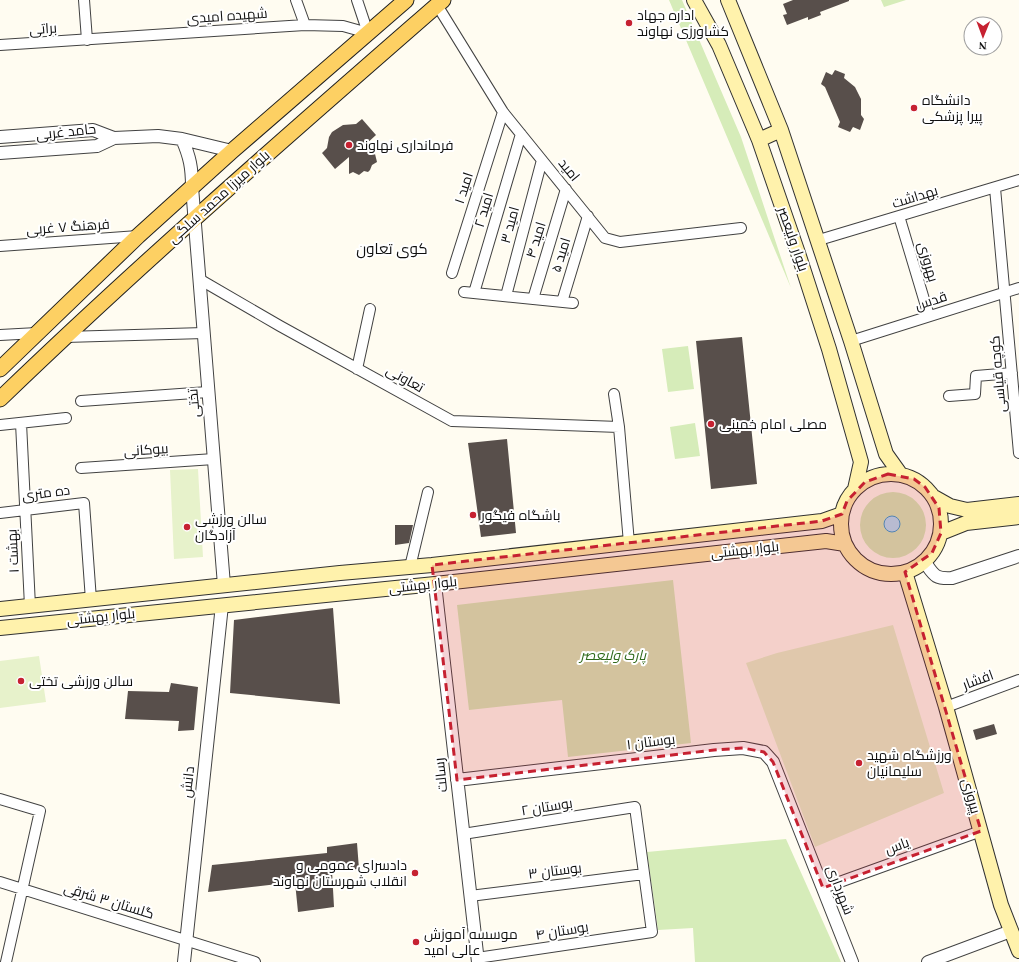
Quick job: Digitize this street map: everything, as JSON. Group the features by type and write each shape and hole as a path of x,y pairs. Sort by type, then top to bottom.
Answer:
{"main road":[{"name":"بلوار میرزا محمد سلگی","path":"0,369 138,236 232,151 406,0"},
{"name":"بلوار ولیعصر","path":"694,0 719,45 759,140 798,253 829,349 860,462 855,489"},
{"name":"بلوار ولیعصر","path":"728,0 781,130 818,240 886,454 901,475"},
{"name":"بلوار میرزا محمد سلگی","path":"0,399 65,337 194,219 440,2"},
{"path":"759,140 781,130"},
{"path":"888,474 901,475 914,479 925,487 934,497 939,508 941,533 932,553 915,568 905,572 891,574 877,572 864,566 853,556 845,544 841,530 842,514 847,501 855,489 865,482 877,476 888,474"},
{"path":"934,497 950,506 967,510 1019,504"},
{"name":"بلوار بهشتی","path":"0,610 340,573 410,568 822,521 842,514"},
{"path":"941,533 966,523 1019,517"},
{"name":"بلوار بهشتی","path":"0,628 435,584 826,541 845,544"},
{"path":"432,565 435,584"},
{"name":"پیروزی","path":"905,572 946,707 1001,905 1015,929 1019,951"},
{"path":"222,605 224,586"}],"street":[{"path":"84,0 87,40"},
{"path":"296,0 305,25"},
{"path":"357,0 368,33"},
{"name":"امید","path":"440,2 502,112 605,238 620,242 741,228"},
{"name":"شهیده امیدی","path":"87,40 305,25 344,26 368,33"},
{"name":"براتی","path":"0,46 87,40"},
{"name":"امید ۱","path":"452,273 502,112"},
{"name":"حامد غربی","path":"0,137 93,130 114,138"},
{"name":"امید ۲","path":"506,296 469,293 521,134"},
{"path":"114,138 158,136 182,139 232,151"},
{"name":"حامد غربی","path":"0,153 97,146 114,138"},
{"name":"تختی","path":"182,139 189,155 192,170 194,219 224,586"},
{"name":"امید ۳","path":"506,296 542,160"},
{"name":"بهداشت","path":"818,240 1019,180"},
{"name":"کوچه قیاسی","path":"995,188 1005,292 1014,346 1012,373 1017,409 1019,453"},
{"name":"امید ۴","path":"533,299 566,189"},
{"name":"امید ۵","path":"562,302 588,216"},
{"name":"بهروزی","path":"899,216 929,316"},
{"name":"فرهنگ ۷ غربی","path":"0,246 138,236"},
{"name":"تعاونی","path":"199,278 280,326 452,421 619,427"},
{"name":"قدس","path":"851,342 1019,288"},
{"path":"506,296 573,303"},
{"path":"357,369 370,309"},
{"path":"0,335 37,333"},
{"path":"65,337 204,333"},
{"path":"949,396 975,394 976,376 1012,373"},
{"path":"81,401 208,392"},
{"path":"614,394 619,427 629,543"},
{"path":"0,425 66,418"},
{"name":"بهشت ۱","path":"22,423 30,606"},
{"name":"بیوکانی","path":"81,468 214,459"},
{"path":"410,568 428,492"},
{"name":"ده متری","path":"0,513 84,503 91,600"},
{"path":"924,561 932,573 940,579 952,578 1019,556"},
{"name":"رسالت","path":"435,584 477,960"},
{"name":"دانش","path":"184,962 222,605"},
{"name":"افشار","path":"946,707 1019,680"},
{"name":"بوستان ۱","path":"457,780 714,750 743,748 764,752 773,762 800,829"},
{"path":"0,798 40,811 6,962 0,960"},
{"name":"بوستان ۲","path":"463,834 635,807 644,874"},
{"name":"شهرداری","path":"800,829 852,962"},
{"name":"یاس","path":"823,888 981,831"},
{"name":"بوستان ۳","path":"470,896 644,874"},
{"name":"بوستان ۴","path":"477,960 652,932 644,874"},
{"name":"گلستان ۳ شرقی","path":"0,882 255,962"},
{"path":"928,962 1015,929"}],"highlighted area":[{"path":"888,474 914,479 925,487 939,508 941,533 932,553 905,572 981,831 823,888 773,762 764,752 743,748 714,750 457,780 432,565 822,521 842,514 847,501 865,482"}],"green space":[{"path":"669,0 682,0 741,137 791,288"},
{"path":"881,0 906,0 884,7"},
{"path":"688,346 694,389 668,392 662,349"},
{"path":"695,423 700,456 675,459 670,427"},
{"name":"سالن ورزشی آزادگان","path":"198,469 203,557 174,559 170,470"},
{"path":"886,492 900,492 912,497 921,506 926,518 924,538 917,549 900,558 886,558 874,553 865,544 860,532 860,518 865,506 874,497"},
{"name":"پارک ولیعصر","path":"673,580 691,743 568,757 562,700 469,710 457,605"},
{"name":"ورزشگاه شهید سلیمانیان","path":"893,625 944,793 815,847 746,663 777,653"},
{"name":"سالن ورزشی تختی","path":"39,656 46,702 0,708 0,661"},
{"path":"786,839 841,962 695,962 693,928 658,930 647,852"}],"water":[{"path":"889,516 895,516 900,521 898,530 895,532 889,532 884,527 884,521"}],"building":[{"path":"793,0 849,1 820,12 821,15 808,20 808,17 787,25 783,15 787,14 783,4"},
{"path":"835,70 845,74 844,78 855,87 861,99 861,115 864,119 860,130 853,127 850,132 838,127 840,122 825,87 821,84 826,72 832,75"},
{"name":"فرمانداری نهاوند","path":"362,119 376,135 364,146 376,150 375,154 377,162 372,165 368,172 364,171 359,175 353,172 349,174 349,157 335,169 322,153 327,148 329,137 332,132 343,125 356,124"},
{"path":"742,337 757,484 711,489 696,341"},
{"path":"507,439 516,533 481,537 468,443"},
{"path":"395,525 413,525 409,543 395,545"},
{"path":"333,608 340,704 230,693 234,620"},
{"path":"171,683 198,687 194,730 178,731 179,721 125,719 128,691 169,692"},
{"path":"994,724 997,734 976,740 973,730"},
{"path":"357,843 359,869 332,871 334,907 298,912 295,882 208,892 212,865 327,853 327,847"}],"place":[{"name":"اداره جهاد کشاورزی نهاوند","path":"629,23"},
{"name":"دانشگاه پیرا پزشکی","path":"914,108"},
{"name":"فرمانداری نهاوند","path":"349,145"},
{"name":"مصلی امام خمینی","path":"711,424"},
{"name":"باشگاه فیگور","path":"473,515"},
{"name":"سالن ورزشی آزادگان","path":"187,527"},
{"name":"سالن ورزشی تختی","path":"21,681"},
{"name":"ورزشگاه شهید سلیمانیان","path":"859,763"},
{"name":"دادسرای عمومی و انقلاب شهرستان نهاوند","path":"415,873"},
{"name":"موسسه آموزش عالی امید","path":"416,942"}],"district":[{"name":"کوی تعاون","path":"392,249"}]}
